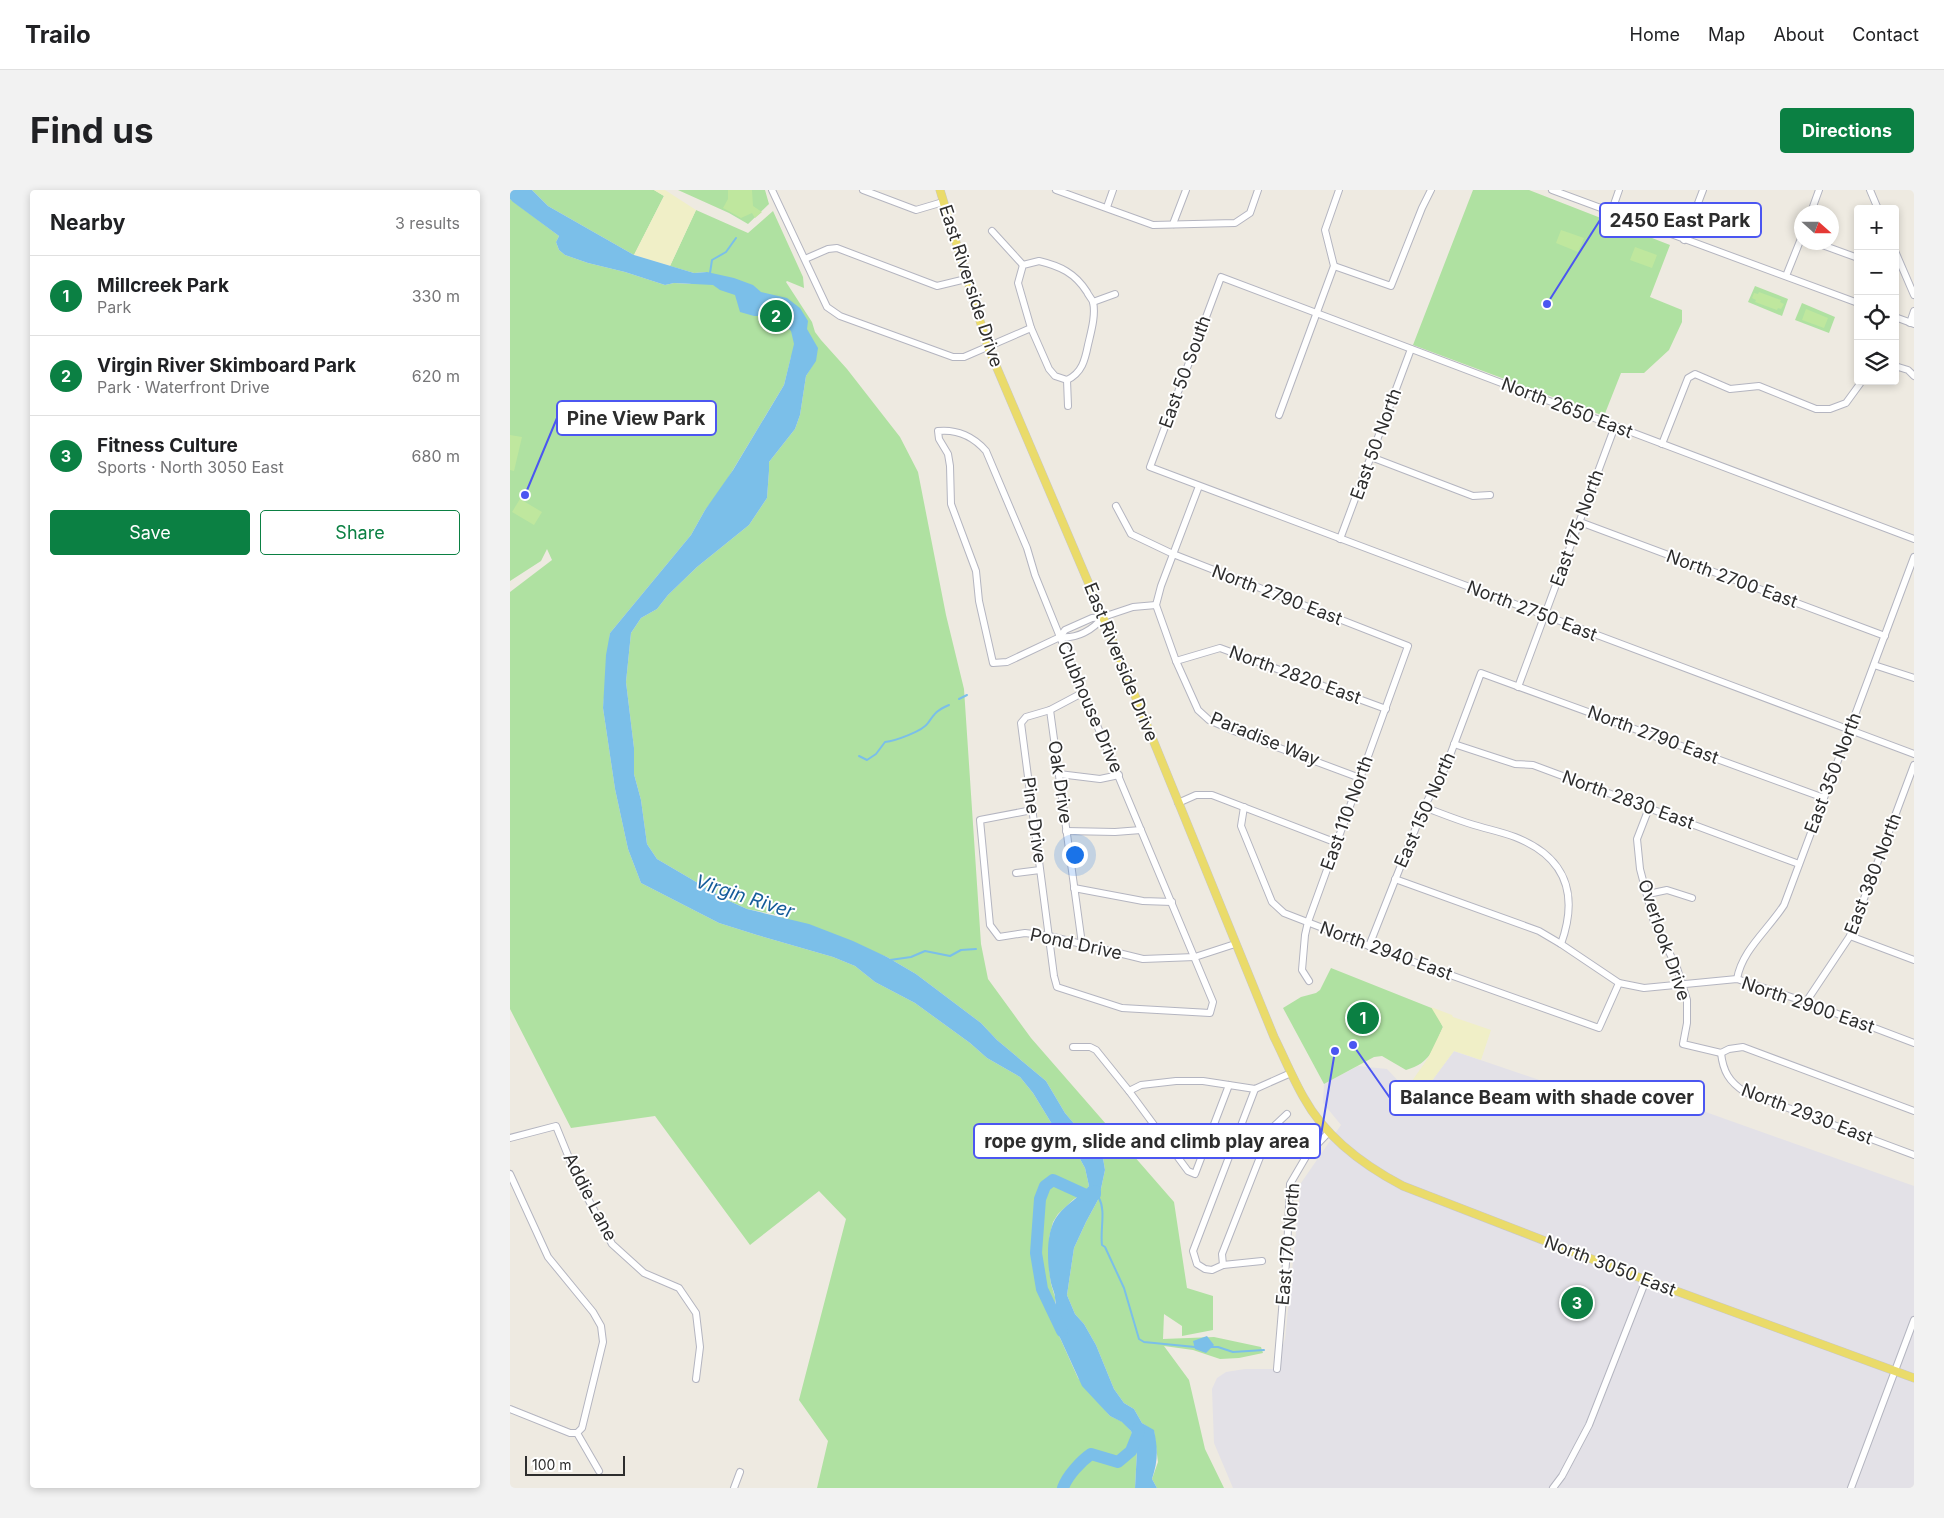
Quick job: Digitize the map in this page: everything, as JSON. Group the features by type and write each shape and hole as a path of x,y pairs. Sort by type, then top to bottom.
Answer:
{"main road":[{"name":"East Riverside Drive","path":"940,190 988,347 1103,617 1274,1037 1305,1100 1324,1125"},
{"name":"North 3050 East","path":"1324,1125 1349,1153 1376,1172 1402,1186 1646,1280 1914,1378"}],"street":[{"path":"772,190 827,307 840,316 953,358 964,357 1031,328"},
{"path":"862,190 916,210 943,202"},
{"path":"1056,190 1153,225 1235,223 1250,213 1258,190"},
{"path":"1106,208 1113,190"},
{"path":"1174,224 1186,190"},
{"path":"1278,415 1334,266 1325,230 1339,190"},
{"path":"1334,266 1391,286 1431,190"},
{"path":"1552,190 1854,302"},
{"path":"1611,213 1619,190"},
{"path":"1684,240 1703,190"},
{"path":"1813,205 1819,190"},
{"path":"1870,190 1876,205"},
{"path":"992,231 1023,265"},
{"path":"805,259 828,248 837,248 937,286 966,279"},
{"path":"1786,276 1796,250"},
{"path":"1836,250 1854,257"},
{"path":"1040,261 1068,271 1080,281 1093,302 1093,322 1084,361 1081,370 1067,380 1055,376 1049,368 1031,328 1018,283 1023,265 1040,261"},
{"path":"1899,264 1914,295"},
{"name":"North 2650 East","path":"1221,277 1914,539"},
{"name":"East 50 South","path":"1150,467 1221,277"},
{"path":"1093,302 1115,294"},
{"path":"1899,319 1912,324 1914,311"},
{"name":"East 50 North","path":"1340,539 1411,349"},
{"path":"1899,367 1908,370 1914,376"},
{"path":"1662,444 1688,378 1695,374 1730,389 1759,386 1816,409 1830,409 1846,403 1859,385"},
{"path":"1067,380 1068,406"},
{"name":"East 175 North","path":"1518,686 1615,426"},
{"name":"Clubhouse Drive","path":"1060,637 1007,662 993,663 979,601 976,571 951,504 948,454 939,439 938,431 950,430 977,440 986,451 1027,548 1034,575 1084,692 1213,1002 1210,1013"},
{"path":"1371,457 1473,496 1490,495"},
{"name":"North 2750 East","path":"1150,467 1914,754"},
{"path":"1103,617 1094,628 1069,638 1060,637 1065,630 1092,618 1103,617 1133,607 1156,605 1199,486"},
{"name":"North 2790 East","path":"1116,506 1131,534 1173,554 1408,646"},
{"name":"North 2700 East","path":"1580,522 1885,636"},
{"name":"East 350 North","path":"1737,979 1739,966 1749,950 1773,922 1784,905 1914,557"},
{"name":"Paradise Way","path":"1156,605 1176,661 1198,710 1209,720 1360,778"},
{"name":"East 110 North","path":"1309,981 1302,970 1308,922 1408,646"},
{"name":"North 2820 East","path":"1176,661 1220,648 1386,709"},
{"path":"1874,665 1914,678"},
{"name":"North 2790 East","path":"1481,673 1824,798"},
{"name":"East 150 North","path":"1369,946 1424,807 1446,766 1481,673"},
{"name":"Pine Drive","path":"1084,692 1050,710 1026,717 1020,723 1057,987 1122,1008 1210,1013"},
{"name":"Oak Drive","path":"1050,710 1082,944"},
{"name":"North 2830 East","path":"1454,744 1515,764 1533,765 1799,864"},
{"name":"East 380 North","path":"1806,1002 1850,936 1914,766"},
{"path":"1058,774 1100,779 1118,775"},
{"path":"1178,803 1196,795 1212,795 1337,842"},
{"name":"North 2940 East","path":"1244,807 1241,826 1272,902 1284,912 1369,946 1599,1028 1619,983"},
{"path":"1424,807 1473,825 1514,836 1531,844 1547,856 1560,870 1570,900 1568,926 1561,944"},
{"name":"Overlook Drive","path":"1649,808 1637,839 1640,869 1654,922 1677,968 1687,1000 1687,1023 1683,1044 1721,1053"},
{"name":"Pond Drive","path":"1032,810 980,820 990,925 999,937 1024,933 1049,936 1144,959 1195,957 1235,944"},
{"path":"1066,831 1115,832 1141,830"},
{"path":"1016,873 1040,870"},
{"name":"North 2900 East","path":"1395,879 1539,932 1561,944 1619,983 1644,988 1737,979 1806,1002 1914,1043"},
{"path":"1074,888 1143,900 1172,902"},
{"path":"1648,894 1667,890 1692,898"},
{"path":"1850,936 1914,960"},
{"path":"1073,1047 1090,1047 1096,1050 1188,1171 1194,1174 1229,1086"},
{"path":"1721,1053 1729,1049 1743,1047 1914,1111"},
{"name":"North 2930 East","path":"1721,1053 1722,1066 1727,1076 1734,1086 1745,1092 1914,1155"},
{"path":"1129,1091 1141,1085 1176,1081 1203,1081 1254,1090 1291,1073"},
{"path":"1254,1090 1193,1251 1197,1264 1205,1269 1212,1270 1223,1265 1262,1261"},
{"path":"1223,1265 1222,1254 1271,1129 1287,1114"},
{"name":"Addie Lane","path":"510,1138 556,1126 578,1180 612,1244 644,1273 678,1288 696,1313 700,1347 696,1379"},
{"name":"East 170 North","path":"1277,1369 1286,1270 1290,1184 1307,1155 1329,1132"},
{"path":"510,1174 548,1257 593,1312 601,1326 603,1342 582,1428 577,1433 570,1433 510,1409"},
{"path":"1553,1488 1562,1476 1589,1425 1646,1280"},
{"path":"1851,1488 1914,1320"},
{"path":"577,1433 599,1470"},
{"path":"734,1488 740,1472"}],"shaded area":[{"path":"1454,1051 1633,1112 1672,1100 1914,1186 1914,1488 1233,1488 1214,1443 1212,1389 1217,1378 1226,1372 1245,1369 1275,1369 1285,1339 1301,1183 1341,1125 1323,1103 1324,1084 1358,1066 1387,1069 1417,1101"}],"green space":[{"path":"532,190 654,190 664,196 634,255 548,206"},
{"path":"678,190 765,190 769,204 748,224 729,213"},
{"path":"728,190 752,190 753,206 762,212 755,218 752,213 741,218 723,208 728,199"},
{"path":"1473,190 1529,190 1670,245 1650,297 1682,310 1682,322 1669,350 1644,373 1621,373 1604,416 1413,345"},
{"path":"510,199 559,236 556,242 559,250 565,255 665,285 674,283 690,284 707,272 694,273 670,266 696,210 748,233 773,211 803,277 804,288 786,282 812,322 815,332 847,369 900,437 918,472 946,615 964,689 981,944 988,979 1031,1038 1174,1202 1187,1288 1213,1296 1213,1330 1182,1336 1182,1326 1164,1314 1163,1339 1214,1337 1261,1347 1263,1353 1239,1358 1220,1359 1193,1350 1164,1346 1189,1380 1205,1449 1224,1488 1157,1488 1152,1479 1158,1462 1154,1431 1142,1423 1134,1409 1124,1403 1114,1389 1096,1345 1084,1324 1075,1314 1067,1295 1074,1248 1099,1198 1105,1170 1101,1146 1082,1133 1065,1113 1046,1081 997,1040 981,1023 916,974 887,957 773,914 747,909 727,900 657,859 647,844 641,800 634,774 634,748 626,682 631,633 641,618 657,609 668,595 697,567 749,525 767,498 769,462 795,429 800,415 806,376 814,363 791,357 784,385 719,493 705,510 691,535 610,633 603,708 615,789 628,849 641,883 719,923 833,957 855,966 875,982 915,1003 970,1043 987,1058 1020,1077 1033,1093 1055,1129 1080,1159 1085,1168 1089,1186 1084,1193 1074,1199 1058,1214 1053,1222 1049,1238 1049,1268 1055,1297 1056,1329 1078,1378 1110,1416 1123,1422 1131,1431 1137,1450 1135,1488 817,1488 828,1441 799,1400 846,1219 819,1191 750,1245 655,1116 571,1128 510,1009 510,592 552,560 547,549 541,561 510,581"},
{"path":"1561,230 1584,238 1578,252 1556,243"},
{"path":"1635,247 1657,255 1652,268 1630,260"},
{"path":"1755,286 1788,299 1782,316 1748,302"},
{"path":"1759,292 1781,300 1780,302 1784,304 1781,309 1778,308 1777,310 1755,302 1756,300 1752,298 1754,293 1758,294"},
{"path":"1802,303 1835,317 1829,333 1795,320"},
{"path":"1806,309 1828,318 1824,328 1802,320"},
{"path":"510,435 522,437 514,471 510,470"},
{"path":"520,499 542,512 534,525 512,512"},
{"path":"1331,968 1434,1009 1443,1027 1426,1059 1406,1070 1382,1056 1374,1057 1324,1084 1283,1008 1301,997 1320,990"}],"sand":[{"path":"654,190 665,190 696,210 670,266 634,255 664,196"},
{"path":"1431,1007 1491,1030 1481,1060 1454,1051 1425,1090 1412,1081 1428,1058 1443,1027"}],"water":[{"path":"510,190 532,190 548,206 634,255 694,273 707,272 734,278 753,285 761,292 787,298 800,308 808,321 807,329 818,348 816,361 806,376 800,415 795,429 769,462 767,498 749,525 697,567 668,595 657,609 641,618 631,633 626,682 634,748 634,774 641,800 647,844 657,859 727,900 747,909 809,924 853,941 887,957 916,974 981,1023 997,1040 1046,1081 1065,1113 1082,1133 1101,1146 1105,1170 1099,1198 1074,1248 1067,1295 1075,1314 1084,1324 1096,1345 1114,1389 1124,1403 1134,1409 1142,1423 1154,1430 1157,1455 1152,1479 1157,1488 1135,1488 1137,1450 1131,1431 1122,1422 1110,1416 1082,1386 1056,1329 1056,1302 1051,1285 1048,1257 1049,1238 1058,1215 1089,1186 1085,1168 1080,1159 1055,1129 1033,1093 1020,1077 987,1058 970,1043 915,1003 875,982 855,966 833,957 719,923 641,883 628,849 615,789 603,708 606,655 610,633 691,535 705,510 733,470 784,385 794,344 791,331 786,326 765,316 754,316 740,312 735,295 720,290 713,285 674,283 665,285 565,255 559,250 556,242 559,236 513,202 510,199"},
{"path":"1207,1336 1214,1345 1206,1353 1195,1349 1193,1341"}],"waterway":[{"path":"710,273 712,260 726,252 736,238"},
{"path":"959,699 967,695"},
{"path":"859,756 867,760 876,754 885,742 902,738 921,729 937,712 949,705"},
{"path":"890,960 911,957 925,951 950,956 961,950 976,949"},
{"name":"Virgin River","path":"1062,1331 1042,1289 1036,1253 1040,1199 1045,1186 1053,1180 1088,1196 1095,1194 1095,1191"},
{"path":"1099,1198 1102,1209 1102,1245 1105,1247 1124,1288 1139,1339 1144,1342 1195,1347"},
{"path":"1210,1347 1218,1347 1233,1352 1264,1350"},
{"name":"Virgin River","path":"1063,1488 1075,1469 1091,1454 1118,1462 1131,1451 1139,1431 1138,1428"}],"place":[{"name":"2450 East Park","path":"1547,304"},
{"name":"Virgin River Skimboard Park","path":"776,316"},
{"name":"Pine View Park","path":"525,495"},
{"name":"Millcreek Park","path":"1363,1018"},
{"name":"Balance Beam with shade cover","path":"1353,1045"},
{"name":"rope gym, slide and climb play area","path":"1335,1051"},
{"name":"Fitness Culture","path":"1577,1303"}]}
